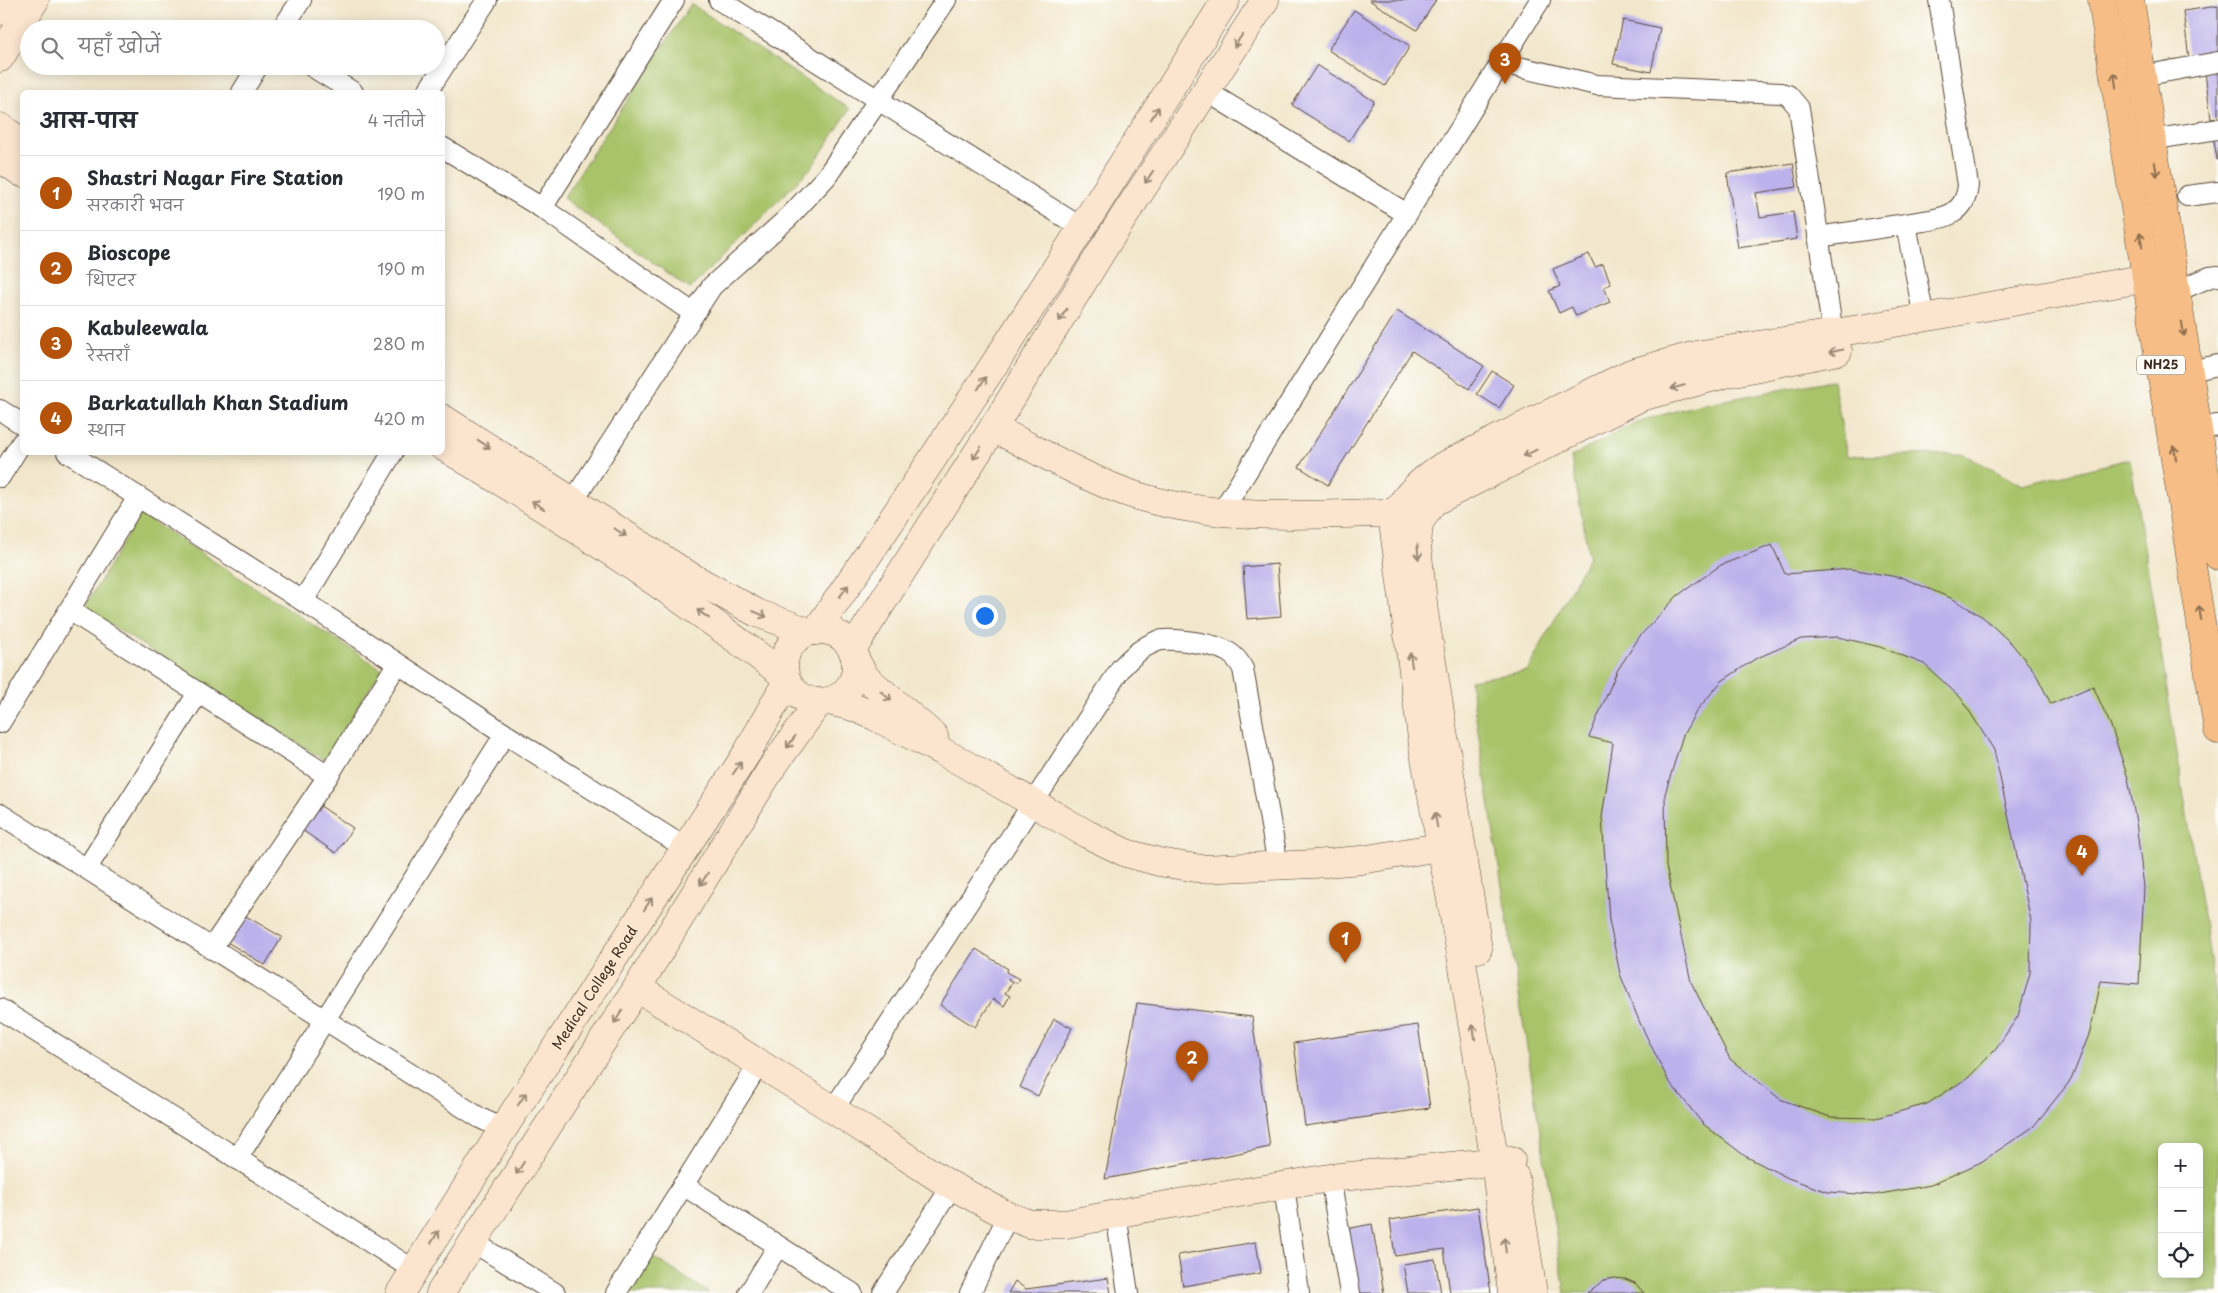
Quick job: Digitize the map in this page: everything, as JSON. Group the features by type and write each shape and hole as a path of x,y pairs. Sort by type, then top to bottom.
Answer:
{"main road":[{"name":"NH25","path":"2102,0 2218,730"},
{"name":"NH25","path":"2130,0 2151,140 2190,370 2208,426 2218,556"}],"street":[{"path":"0,11 7,0"},
{"path":"23,20 35,0"},
{"path":"288,20 300,0"},
{"path":"445,64 487,0"},
{"path":"542,208 674,0"},
{"path":"719,0 1082,228"},
{"path":"567,511 712,286 789,217 827,176 880,102 946,0"},
{"path":"785,678 784,664 790,646 796,639 812,631 873,551 1082,228 1226,0"},
{"path":"440,1293 637,988 771,769 824,702 838,697 852,681 853,654 1110,238 1265,0"},
{"path":"1221,514 1540,0"},
{"path":"1818,237 1950,216 1959,210 1967,198 1968,184 1939,0"},
{"path":"0,58 20,25"},
{"path":"2142,76 2218,62"},
{"path":"1501,63 1597,85 1781,93 1788,95 1799,108 1833,334"},
{"path":"243,90 252,75"},
{"path":"326,75 351,90"},
{"path":"428,90 438,75"},
{"path":"1206,91 1407,214"},
{"path":"0,126 20,141"},
{"path":"2151,140 2218,129"},
{"path":"445,149 542,208 693,313"},
{"path":"0,158 20,172"},
{"path":"2187,196 2218,192"},
{"path":"1906,224 1924,318"},
{"path":"1533,1293 1503,1161 1460,949 1451,845 1417,545 1419,523 1426,512 1433,502 1463,485 1641,397 1729,372 1950,330 2175,281 2214,277"},
{"path":"1451,845 1424,753 1392,523 1395,512 1423,479 1443,466 1630,373 1696,356 1924,318 2148,287"},
{"path":"2190,370 2218,365"},
{"path":"0,410 20,423"},
{"path":"445,420 785,678 798,695 853,707 958,760 1087,834 1126,853 1159,862 1202,869 1361,860 1451,845"},
{"path":"993,428 1087,475 1136,495 1221,514 1336,516 1426,512"},
{"path":"0,477 20,445"},
{"path":"445,448 757,613 812,631 829,631 838,635 853,654 866,678 923,726 958,760"},
{"path":"72,455 303,601 504,734 684,846"},
{"path":"303,601 391,455"},
{"path":"0,722 71,611 138,497"},
{"path":"71,611 328,776"},
{"path":"834,1110 1121,668 1136,653 1156,641 1169,639 1226,650 1237,658 1243,669 1278,865"},
{"path":"211,949 328,776 397,664"},
{"name":"Medical College Road","path":"400,1293 684,846 747,753 785,678"},
{"path":"87,868 198,693"},
{"path":"237,1159 504,734"},
{"path":"0,814 472,1113 503,1129"},
{"path":"637,988 834,1110 952,1186 1008,1216 1030,1224 1066,1224 1330,1178 1503,1161"},
{"path":"0,1009 414,1270"},
{"path":"616,1293 759,1064"},
{"path":"1503,1161 1512,1293"},
{"path":"1330,1178 1350,1293"},
{"path":"683,1185 852,1293"},
{"path":"883,1293 952,1186"},
{"path":"1284,1186 1299,1293"},
{"path":"1116,1214 1128,1293"},
{"path":"970,1293 1008,1216"},
{"path":"473,1242 555,1293"},
{"path":"748,1293 778,1246"}],"green space":[{"path":"691,4 850,109 812,167 690,289 563,198"},
{"path":"1833,380 1847,456 1963,454 2022,485 2130,459 2218,1008 2218,1293 1565,1293 1470,680 1527,671 1589,556 1571,457 1636,422 1698,405"},
{"path":"140,514 382,669 324,760 84,608"},
{"path":"642,1250 709,1293 616,1293"}],"building":[{"path":"1369,0 1436,0 1417,30"},
{"path":"2218,6 2218,55 2189,59 2183,11"},
{"path":"1354,10 1410,46 1385,86 1328,50"},
{"path":"1623,20 1660,28 1651,72 1613,64"},
{"path":"1317,65 1374,101 1349,141 1292,105"},
{"path":"2218,70 2218,118 2211,119 2205,72"},
{"path":"2218,133 2218,160 2217,160 2213,134"},
{"path":"1793,163 1797,187 1756,193 1760,217 1793,212 1797,239 1738,248 1727,173"},
{"path":"1589,254 1595,267 1603,264 1611,284 1604,287 1610,302 1576,316 1572,307 1559,313 1549,291 1560,286 1553,269"},
{"path":"1397,311 1484,366 1469,389 1412,351 1328,485 1299,467"},
{"path":"1492,371 1514,385 1499,408 1477,394"},
{"path":"1772,545 1785,574 1851,569 1903,578 1953,599 1983,617 2012,644 2035,672 2051,704 2093,686 2111,726 2128,778 2136,822 2144,887 2139,984 2101,981 2090,1032 2071,1080 2033,1127 1981,1162 1931,1185 1874,1195 1828,1192 1788,1178 1745,1156 1703,1124 1668,1080 1640,1023 1620,974 1609,920 1602,817 1613,743 1589,737 1617,671 1640,636 1677,596 1721,565","holes":["1838,637 1880,647 1924,664 1961,698 1994,750 2031,921 2030,973 2018,1016 1996,1049 1969,1077 1927,1104 1876,1118 1830,1117 1780,1099 1730,1059 1691,982 1666,866 1665,794 1683,735 1697,710 1722,681 1755,659 1801,639"]},
{"path":"1277,564 1281,616 1247,619 1243,567"},
{"path":"316,803 353,828 336,853 299,828"},
{"path":"244,915 282,937 265,965 227,942"},
{"path":"976,949 1008,969 1006,972 1019,979 1016,983 1007,979 1012,983 1005,993 1010,996 1004,1006 993,999 975,1027 940,1005"},
{"path":"1137,1003 1252,1017 1270,1147 1105,1179"},
{"path":"1054,1019 1072,1028 1038,1096 1020,1087"},
{"path":"1418,1025 1430,1108 1305,1126 1294,1043"},
{"path":"1478,1207 1491,1293 1450,1293 1444,1249 1395,1256 1390,1220"},
{"path":"1372,1224 1384,1293 1352,1293 1341,1230"},
{"path":"1256,1242 1261,1273 1183,1286 1178,1255"},
{"path":"1435,1259 1441,1293 1408,1293 1403,1264"},
{"path":"1108,1278 1111,1293 1008,1293 1015,1281 1026,1289"},
{"path":"1614,1278 1625,1279 1635,1283 1644,1293 1587,1293 1604,1280"}],"place":[{"name":"Kabuleewala","path":"1505,84"},
{"name":"Barkatullah Khan Stadium","path":"2082,876"},
{"name":"Shastri Nagar Fire Station","path":"1345,963"},
{"name":"Bioscope","path":"1192,1082"}]}
